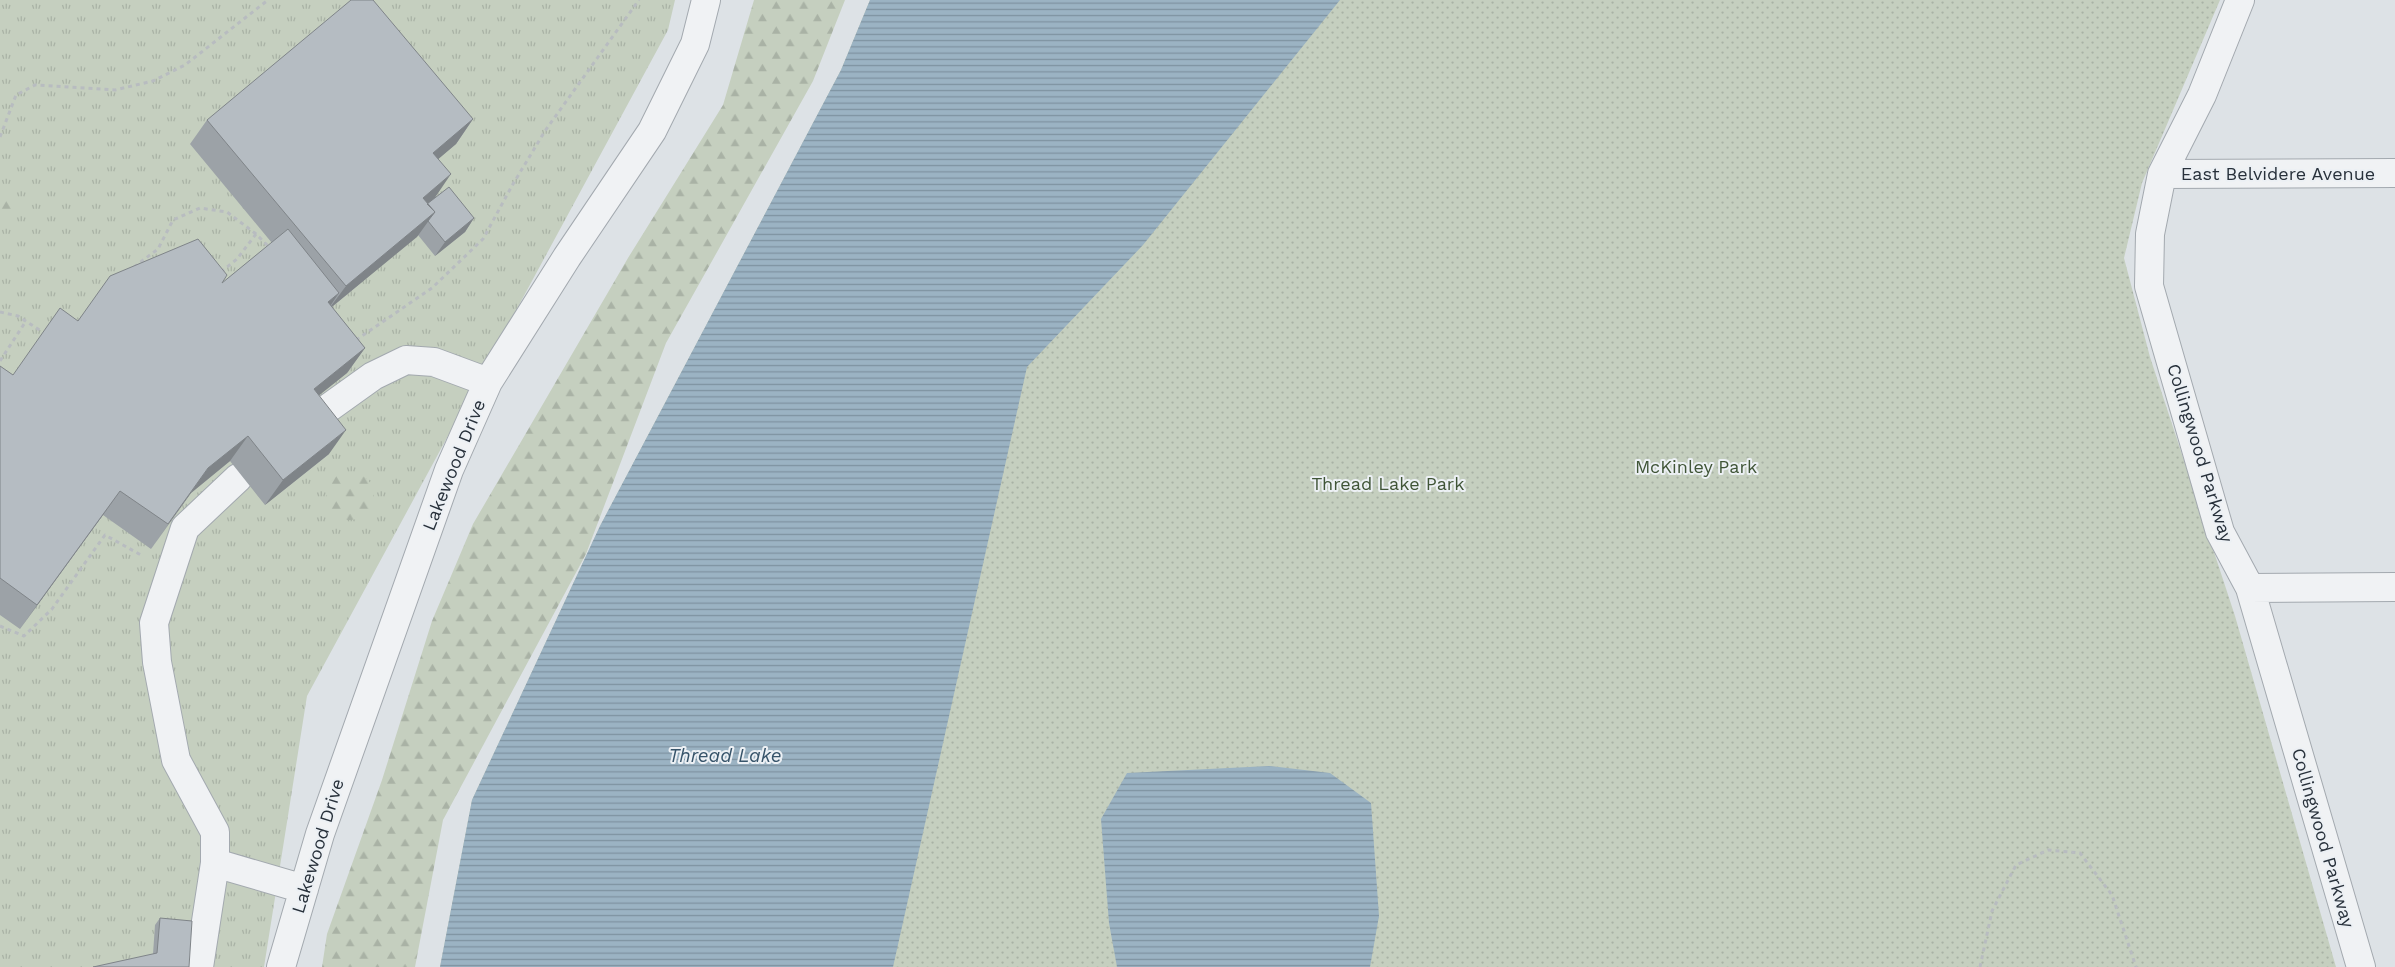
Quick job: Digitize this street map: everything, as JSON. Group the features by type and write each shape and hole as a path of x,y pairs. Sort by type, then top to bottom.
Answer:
{"street":[{"name":"Lakewood Drive","path":"281,967 320,834 360,715 446,479 488,382 567,257 652,131 695,44 706,0"},
{"name":"Collingwood Parkway","path":"2240,0 2202,94 2162,174 2150,234 2149,286 2220,532 2250,588 2361,967"},
{"name":"East Belvidere Avenue","path":"2162,174 2395,173"},
{"path":"297,430 373,376 406,360 434,362 488,382"},
{"path":"199,967 215,863 215,832 176,760 157,662 154,623 185,528 238,478"},
{"path":"2250,588 2395,587"},
{"path":"215,863 304,889"}],"path":[{"path":"0,137 16,96 35,85 114,90 153,81 185,65 268,0"},
{"path":"349,344 432,288 484,239 513,184 545,131 639,0"},
{"path":"130,271 158,249 173,220 200,208 227,212 256,234 276,254"},
{"path":"216,276 238,259 256,234"},
{"path":"0,312 18,316 41,331"},
{"path":"0,361 26,321"},
{"path":"0,626 24,636 52,609 105,535 146,559"},
{"path":"1980,967 1992,911 2016,865 2048,850 2080,853 2112,895 2136,967"}],"green space":[{"path":"0,0 675,0 668,30 307,696 264,967 0,967"},
{"path":"754,0 845,0 813,81 666,343 586,554 443,820 415,967 322,967 327,934 382,780 432,621 473,524 628,258 723,105"},
{"name":"Thread Lake Park","path":"870,0 2220,0 2142,183 2124,258 2150,357 2235,616 2336,967 440,967 472,800 600,526 841,70"},
{"path":"0,194 11,197 16,211 12,219 0,230"},
{"path":"345,472 355,472 367,479 374,491 374,501 367,513 355,520 345,520 337,516 330,509 326,501 326,491 330,483 337,476"}],"water":[{"name":"Thread Lake","path":"870,0 1340,0 1143,245 1027,367 893,967 440,967 472,800 600,526 841,70"},
{"path":"1269,766 1330,773 1371,803 1379,916 1370,967 1117,967 1109,923 1101,819 1127,773"}],"building":[{"path":"351,0 373,0 473,119 433,153 451,174 423,198 435,212 346,286 207,120"},
{"path":"449,187 474,218 445,242 428,221 435,212 427,204"},
{"path":"288,229 339,293 328,302 365,348 314,389 346,430 283,480 248,436 208,468 168,524 120,491 37,605 0,578 0,366 13,375 60,308 78,321 110,276 198,239 227,275 222,283"},
{"path":"160,918 192,921 189,967 93,967 157,953"}],"park label":[{"name":"McKinley Park","path":"1696,467"}]}
